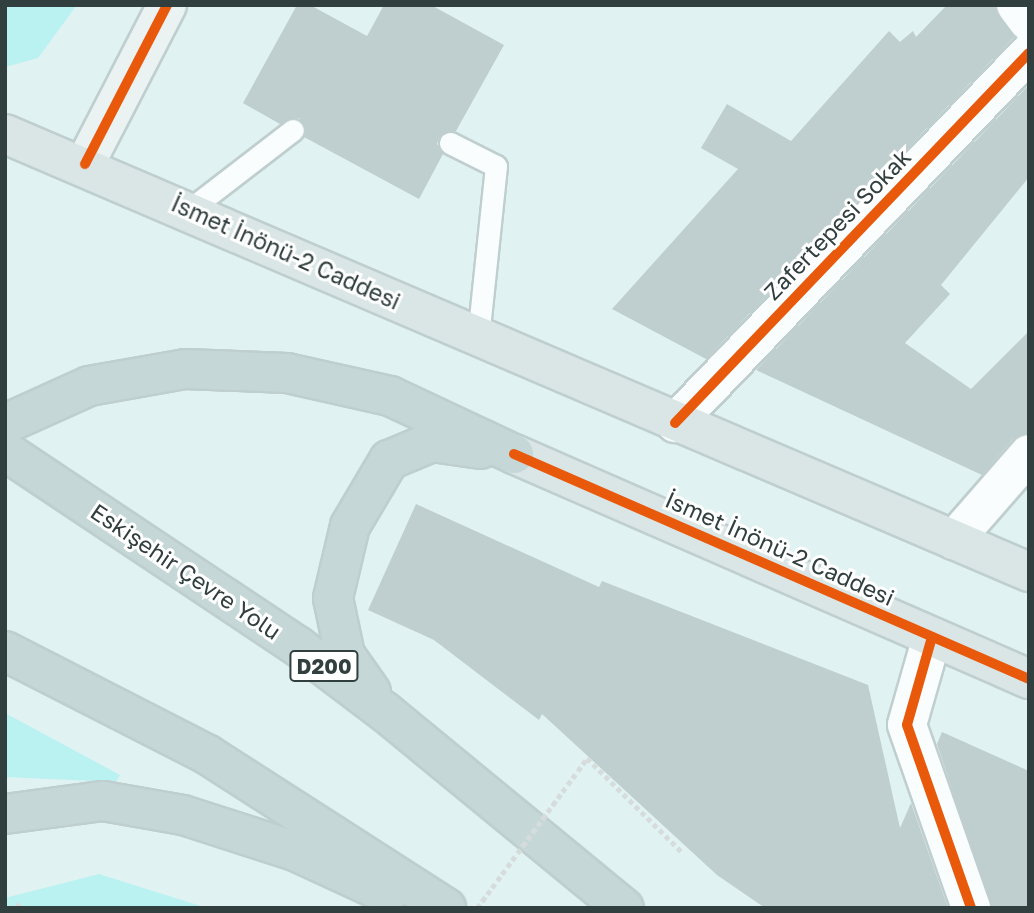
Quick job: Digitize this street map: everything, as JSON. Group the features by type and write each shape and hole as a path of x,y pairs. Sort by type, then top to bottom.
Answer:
{"highway":[{"path":"5,424 89,386 185,369 287,373 390,396 514,454"},
{"path":"386,712 345,655 333,598 350,526 389,460 432,442 514,454"},
{"name":"Eskişehir Çevre Yolu","path":"5,451 299,647 386,712 624,908"},
{"path":"5,651 208,755 446,908"},
{"path":"5,814 103,801 183,814 295,851 417,908"}],"main road":[{"name":"İsmet İnönü-2 Caddesi","path":"5,134 85,164 675,423 1029,572"},
{"name":"İsmet İnönü-2 Caddesi","path":"514,454 1029,679"}],"street":[{"path":"85,164 167,5"},
{"path":"1016,5 1029,22"},
{"name":"Zafertepesi Sokak","path":"675,423 1029,53"},
{"path":"954,540 1029,453"},
{"path":"932,637 907,725 971,908"}],"lane":[{"path":"189,210 293,131"},
{"path":"450,143 496,166 478,336"}],"path":[{"path":"478,908 587,758 682,852"}],"shaded area":[{"path":"5,5 77,5 38,58 5,67"},
{"path":"5,713 120,775 116,782 5,777"},
{"path":"99,874 207,908 5,908 5,898"}],"building":[{"path":"297,5 310,5 367,36 384,5 431,5 504,45 456,131 439,137 437,144 443,154 419,199 304,137 306,128 299,118 280,124 243,103"},
{"path":"947,5 993,5 1014,37 706,359 612,309 738,169 701,148 727,104 791,141 889,31 900,42 913,31 916,37"},
{"path":"1029,85 1029,177 941,285 950,294 905,343 971,389 1029,331 1029,433 1013,439 982,475 756,370"},
{"path":"416,504 599,587 602,581 868,685 900,828 911,803 948,908 765,908 717,875 542,714 539,720 434,640 368,610"},
{"path":"942,732 1029,771 1029,908 992,908 937,744"}],"cycle path":[{"path":"85,164 167,5"},
{"path":"675,423 1029,53"},
{"path":"514,454 1029,679"},
{"path":"932,637 907,725 971,908"}]}
